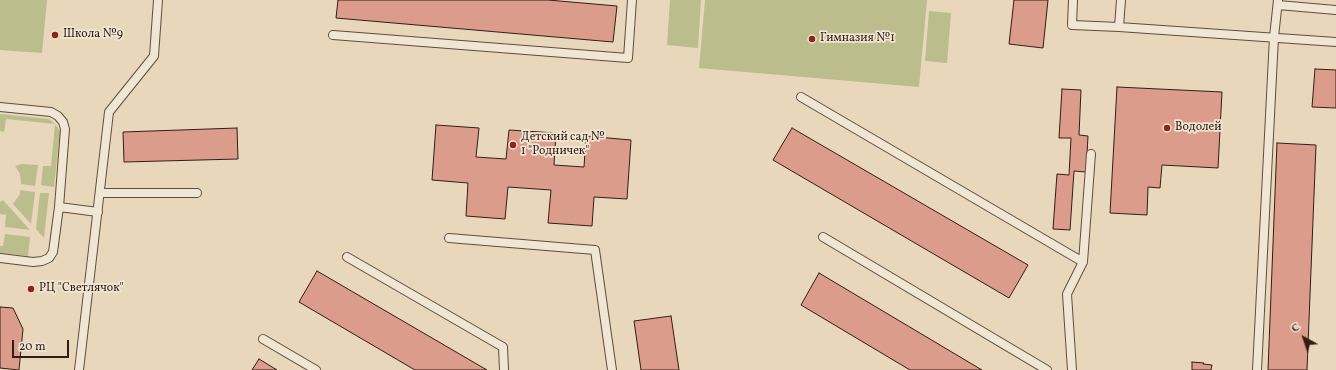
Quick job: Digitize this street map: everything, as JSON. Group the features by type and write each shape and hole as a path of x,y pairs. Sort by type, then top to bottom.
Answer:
{"lane":[{"path":"79,370 109,112 154,56 158,0"},
{"path":"333,35 628,58 632,0"},
{"path":"1073,0 1072,25 1336,42"},
{"path":"1119,27 1121,0"},
{"path":"1257,370 1274,37 1278,3 1336,10"},
{"path":"801,97 1083,262"},
{"path":"0,107 51,112 58,116 63,122 65,129 59,207 53,252 49,258 42,261 33,262 0,258"},
{"path":"1072,370 1067,294 1083,262 1091,154"},
{"path":"100,193 197,193"},
{"path":"59,207 98,212"},
{"path":"823,237 1047,370"},
{"path":"449,238 595,250 612,370"},
{"path":"347,257 503,347 504,370"},
{"path":"263,339 316,370"}],"green space":[{"path":"0,0 47,0 42,53 0,50"},
{"path":"670,0 701,0 698,48 667,45"},
{"path":"705,0 927,0 919,87 699,68"},
{"path":"929,11 951,13 947,63 925,61"},
{"path":"0,114 49,119 55,124 6,119 4,132 0,131"},
{"path":"55,124 60,131 54,187 41,185 43,166 51,166"},
{"path":"22,164 38,165 35,186 21,184 20,174 15,166"},
{"path":"20,190 35,192 31,224 13,204 20,194"},
{"path":"40,193 49,193 44,238 36,229"},
{"path":"3,200 30,230 5,227 6,215 0,214 0,202"},
{"path":"5,234 30,237 28,256 0,253 0,246 3,246"}],"building":[{"path":"338,0 548,0 617,6 613,42 336,18"},
{"path":"1014,0 1048,0 1043,48 1009,44"},
{"path":"1315,69 1336,70 1336,108 1312,107"},
{"name":"Водолей","path":"1117,87 1222,92 1218,168 1162,165 1160,188 1148,187 1147,215 1110,213"},
{"path":"1062,89 1081,90 1079,135 1088,136 1086,172 1074,171 1070,230 1053,229 1057,174 1069,175 1071,138 1059,138"},
{"path":"436,125 479,128 476,157 506,159 509,130 556,133 554,165 584,167 586,136 631,140 627,199 594,197 592,226 548,223 551,190 508,187 505,219 466,216 468,183 432,180"},
{"path":"237,128 238,159 124,162 123,132"},
{"path":"792,128 1028,265 1009,298 773,160"},
{"path":"1277,143 1316,145 1307,370 1268,370"},
{"path":"317,271 487,370 415,370 299,302"},
{"path":"819,273 982,370 910,370 801,305"},
{"path":"0,307 13,308 23,329 19,370 0,368"},
{"path":"671,316 679,370 641,370 634,321"},
{"path":"259,359 277,370 252,370"},
{"path":"1192,362 1212,365 1211,370 1192,370"}],"place":[{"name":"Школа №9","path":"55,35"},
{"name":"Гимназия №1","path":"812,39"},
{"name":"Водолей","path":"1167,128"},
{"name":"Детский сад № 1 \"Родничек\"","path":"513,145"},
{"name":"РЦ \"Светлячок\"","path":"31,289"}]}
